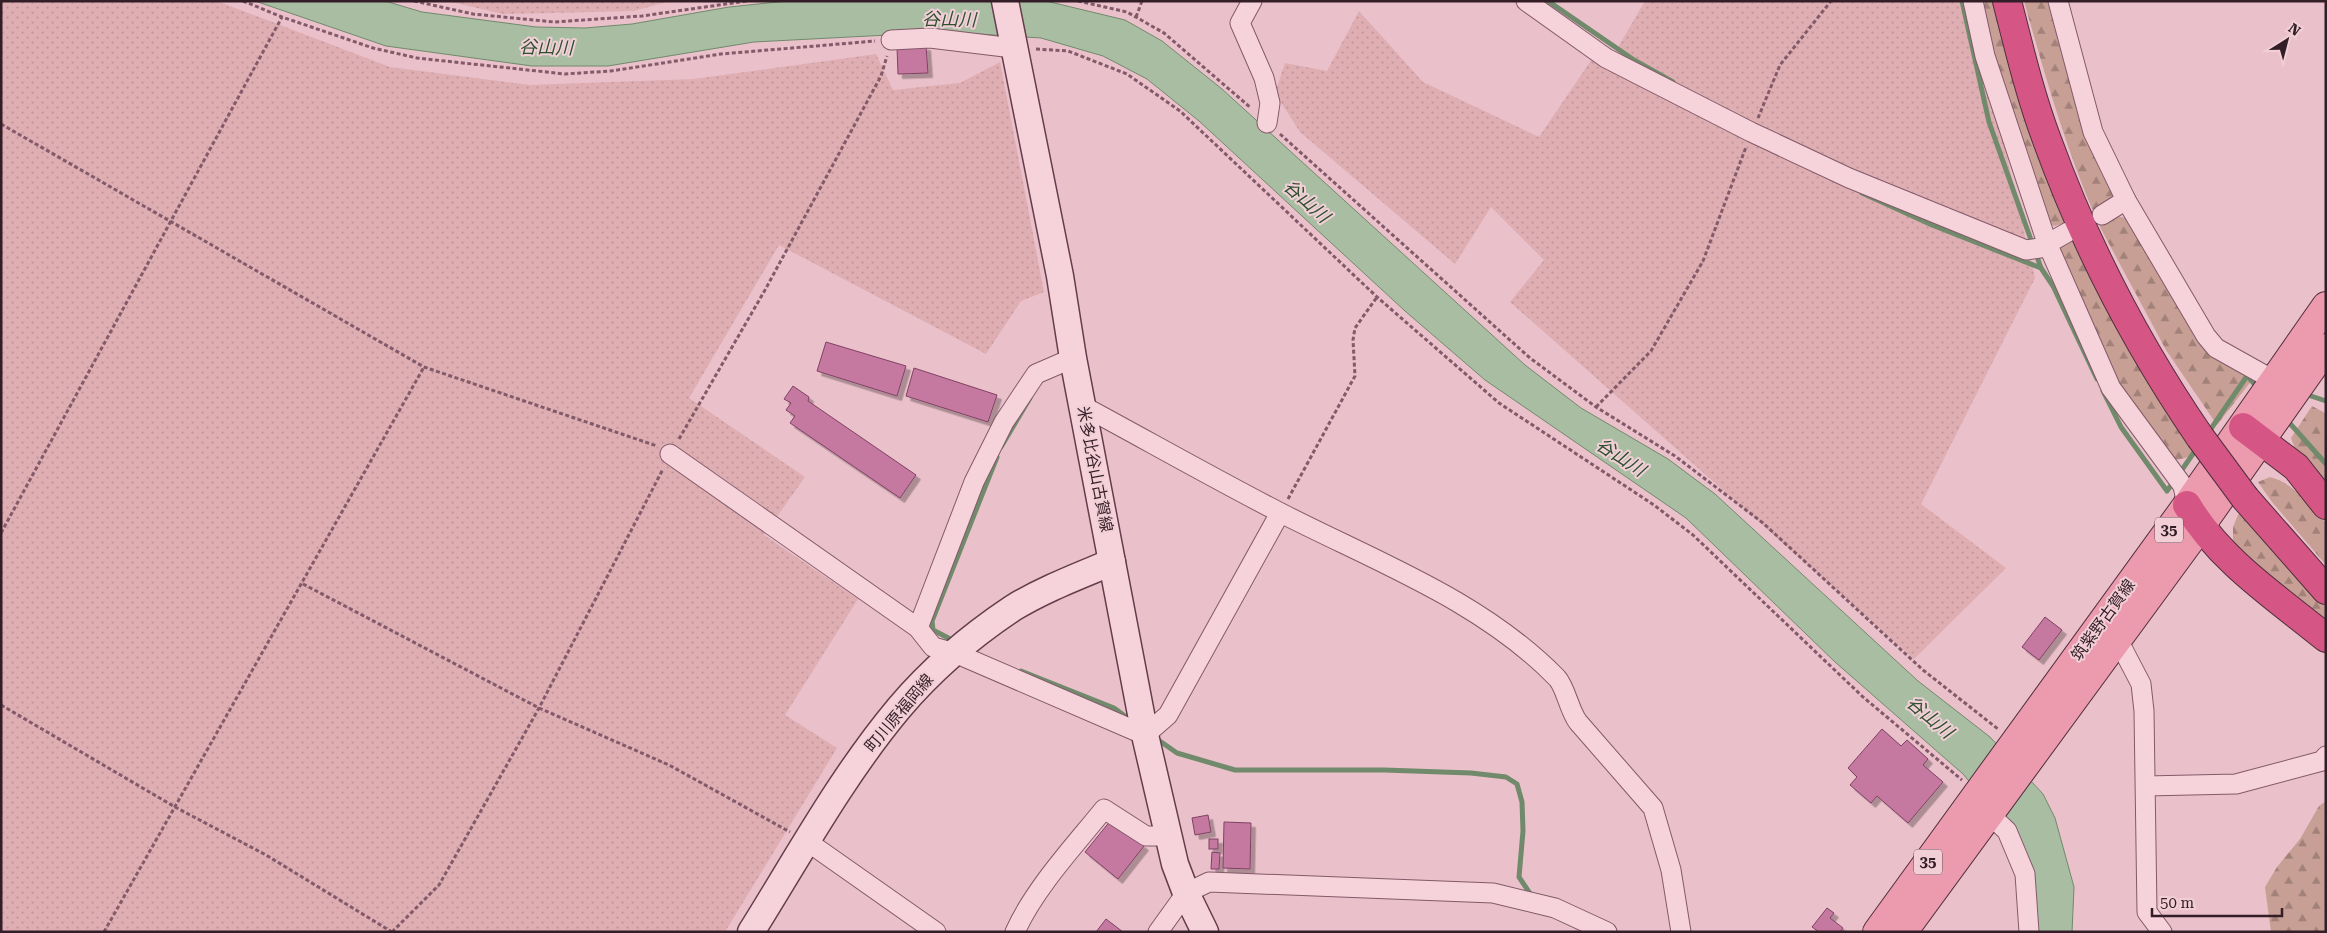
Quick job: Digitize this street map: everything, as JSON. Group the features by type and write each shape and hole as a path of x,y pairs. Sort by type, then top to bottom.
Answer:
{"highway":[{"path":"2007,1 2022,60 2047,140 2091,248 2132,327 2174,398 2204,433 2247,493 2326,590"},
{"path":"2017,1 2049,113 2074,184 2138,316 2204,433"},
{"path":"2253,433 2296,467 2326,505"},
{"path":"2247,493 2326,576"},
{"path":"2194,516 2231,560 2326,638"}],"main road":[{"name":"米多比谷山古賀線","path":"1004,1 1060,276 1073,358 1145,735 1168,836 1186,894 1205,932"},
{"name":"筑紫野古賀線","path":"2253,433 2275,381 2326,306"},
{"name":"筑紫野古賀線","path":"1903,932 2015,754 2194,516 2253,433 2326,348"},
{"name":"筑紫野古賀線","path":"2015,754 2117,638 2194,516"},
{"name":"町川原福岡線","path":"751,932 853,770 899,708 934,670 1014,608 1048,589 1112,562"},
{"name":"筑紫野古賀線","path":"1877,932 1984,803"}],"street":[{"path":"1252,1 1240,23 1264,78 1270,103 1267,123"},
{"path":"1526,1 1606,58 1751,132 1849,178 2026,250 2040,248 2068,232"},
{"path":"1972,1 1985,56 2047,243 2111,388 2183,486 2194,516"},
{"path":"2058,1 2093,132 2126,200 2206,336 2216,348 2275,381"},
{"path":"891,40 930,38 1013,48"},
{"path":"2102,215 2126,200"},
{"path":"918,628 974,482 1004,422 1036,374 1073,358"},
{"path":"1083,406 1280,512 1385,562 1496,626 1559,680 1571,713 1653,808 1671,870 1681,932"},
{"path":"670,454 918,628 933,647 955,653 1145,735 1168,716 1280,512"},
{"path":"2117,638 2141,684 2144,711 2146,786 2147,912 2162,932"},
{"path":"2146,786 2236,784 2322,761 2326,756"},
{"path":"1984,803 2007,831 2025,874 2029,932"},
{"path":"1016,932 1020,922 1049,878 1104,809 1146,836 1168,836"},
{"path":"808,842 936,932"},
{"path":"1158,932 1186,894 1209,882 1493,893 1554,908 1607,932"}],"path":[{"path":"1,705 175,807 266,855 392,932 439,885 539,708 670,454 765,290 881,76 891,40 721,54 619,70 565,74 417,58 373,48 282,18 243,1"},
{"path":"414,1 473,14 554,22 642,16 747,1"},
{"path":"1078,1 1127,12 1164,33 1530,358 1596,407 1675,456 1763,523 2015,754"},
{"path":"1136,17 1142,1"},
{"path":"1596,407 1650,351 1703,261 1751,132 1780,65 1831,1"},
{"path":"1,533 282,18"},
{"path":"1013,48 1068,50 1127,74 1180,111 1377,297 1499,403 1654,505 1693,535 1863,697 1961,779 1984,803"},
{"path":"1,124 424,367 651,443 670,454"},
{"path":"1280,512 1355,376 1353,340 1355,328 1377,297"},
{"path":"104,932 424,367"},
{"path":"302,584 539,708 669,765 808,842"}],"shaded area":[{"path":"1,1 217,1 390,67 530,85 694,79 876,54 893,90 960,83 1000,62 1044,292 1021,301 986,354 779,245 689,398 805,477 764,535 858,599 785,715 837,748 725,932 1,932"},
{"path":"447,1 670,1 634,11 503,14"},
{"path":"1645,1 1971,1 2035,278 1921,504 2006,568 1914,659 1510,302 1544,260 1491,207 1455,264 1300,132 1275,93 1285,63 1327,71 1359,11 1423,82 1539,137 1592,59 1606,68"}],"green space":[{"path":"1979,1 2000,1 2073,221 2054,226 2042,217"},
{"path":"2024,1 2047,1 2088,130 2113,185 2112,196 2106,205 2093,211 2064,133"},
{"path":"2115,216 2127,218 2204,346 2255,376 2217,425 2166,350 2100,227 2099,222"},
{"path":"2079,232 2200,446 2189,456 2174,460 2134,412 2101,353 2058,248"},
{"path":"2312,406 2325,413 2326,491 2297,454 2291,438"},
{"path":"2270,477 2294,489 2326,523 2326,565 2272,502 2258,482"},
{"path":"2243,503 2326,597 2326,628 2233,542 2233,527"},
{"path":"2326,801 2326,932 2271,932 2265,887 2277,867 2300,839 2319,806"}],"water":[{"name":"谷山川","path":"255,1 385,1 422,12 536,27 585,28 632,24 729,7 787,1 1046,1 1125,20 1162,41 1222,89 1525,365 1581,408 1668,459 1715,494 1918,681 1990,737 2043,794 2055,818 2074,887 2072,932 2036,932 2029,866 1978,792 1963,774 1835,662 1686,518 1485,380 1405,311 1199,121 1147,79 1103,56 1041,38 946,32 754,42 608,66 532,66 386,46"}],"building":[{"path":"926,46 928,73 898,74 897,47"},
{"path":"826,342 906,366 897,396 817,371"},
{"path":"914,368 997,395 988,422 906,396"},
{"path":"793,386 809,397 808,401 916,475 900,498 790,423 795,416 786,410 791,403 784,399"},
{"path":"2045,617 2062,630 2039,660 2022,647"},
{"path":"1882,729 1901,746 1907,740 1928,759 1923,765 1943,782 1908,823 1877,796 1871,803 1850,785 1857,777 1848,768"},
{"path":"1208,815 1211,832 1195,835 1192,818"},
{"path":"1111,820 1144,846 1118,879 1085,852"},
{"path":"1224,822 1251,823 1250,869 1223,868"},
{"path":"1209,839 1218,839 1218,849 1209,849"},
{"path":"1212,852 1220,853 1219,869 1211,869"},
{"path":"1827,908 1834,913 1830,918 1843,928 1840,932 1819,932 1812,927"},
{"path":"1106,919 1123,932 1096,932"}],"waterway":[{"path":"1548,1 1634,60 1673,82"},
{"path":"1962,1 1989,122 2041,268"},
{"path":"1862,193 1932,225 2041,268 2053,286 2097,379"},
{"path":"2247,376 2259,389"},
{"path":"2208,433 2247,376"},
{"path":"2103,391 2121,427 2167,491 2174,481"},
{"path":"2305,394 2326,401"},
{"path":"1001,447 1030,398"},
{"path":"2286,419 2326,464"},
{"path":"2179,474 2197,448"},
{"path":"956,642 933,630 932,621 997,457"},
{"path":"1021,671 1114,708 1129,719"},
{"path":"1154,737 1177,753 1235,770 1384,770 1471,773 1506,777 1517,784 1522,802 1523,831 1519,877 1533,898"}]}
